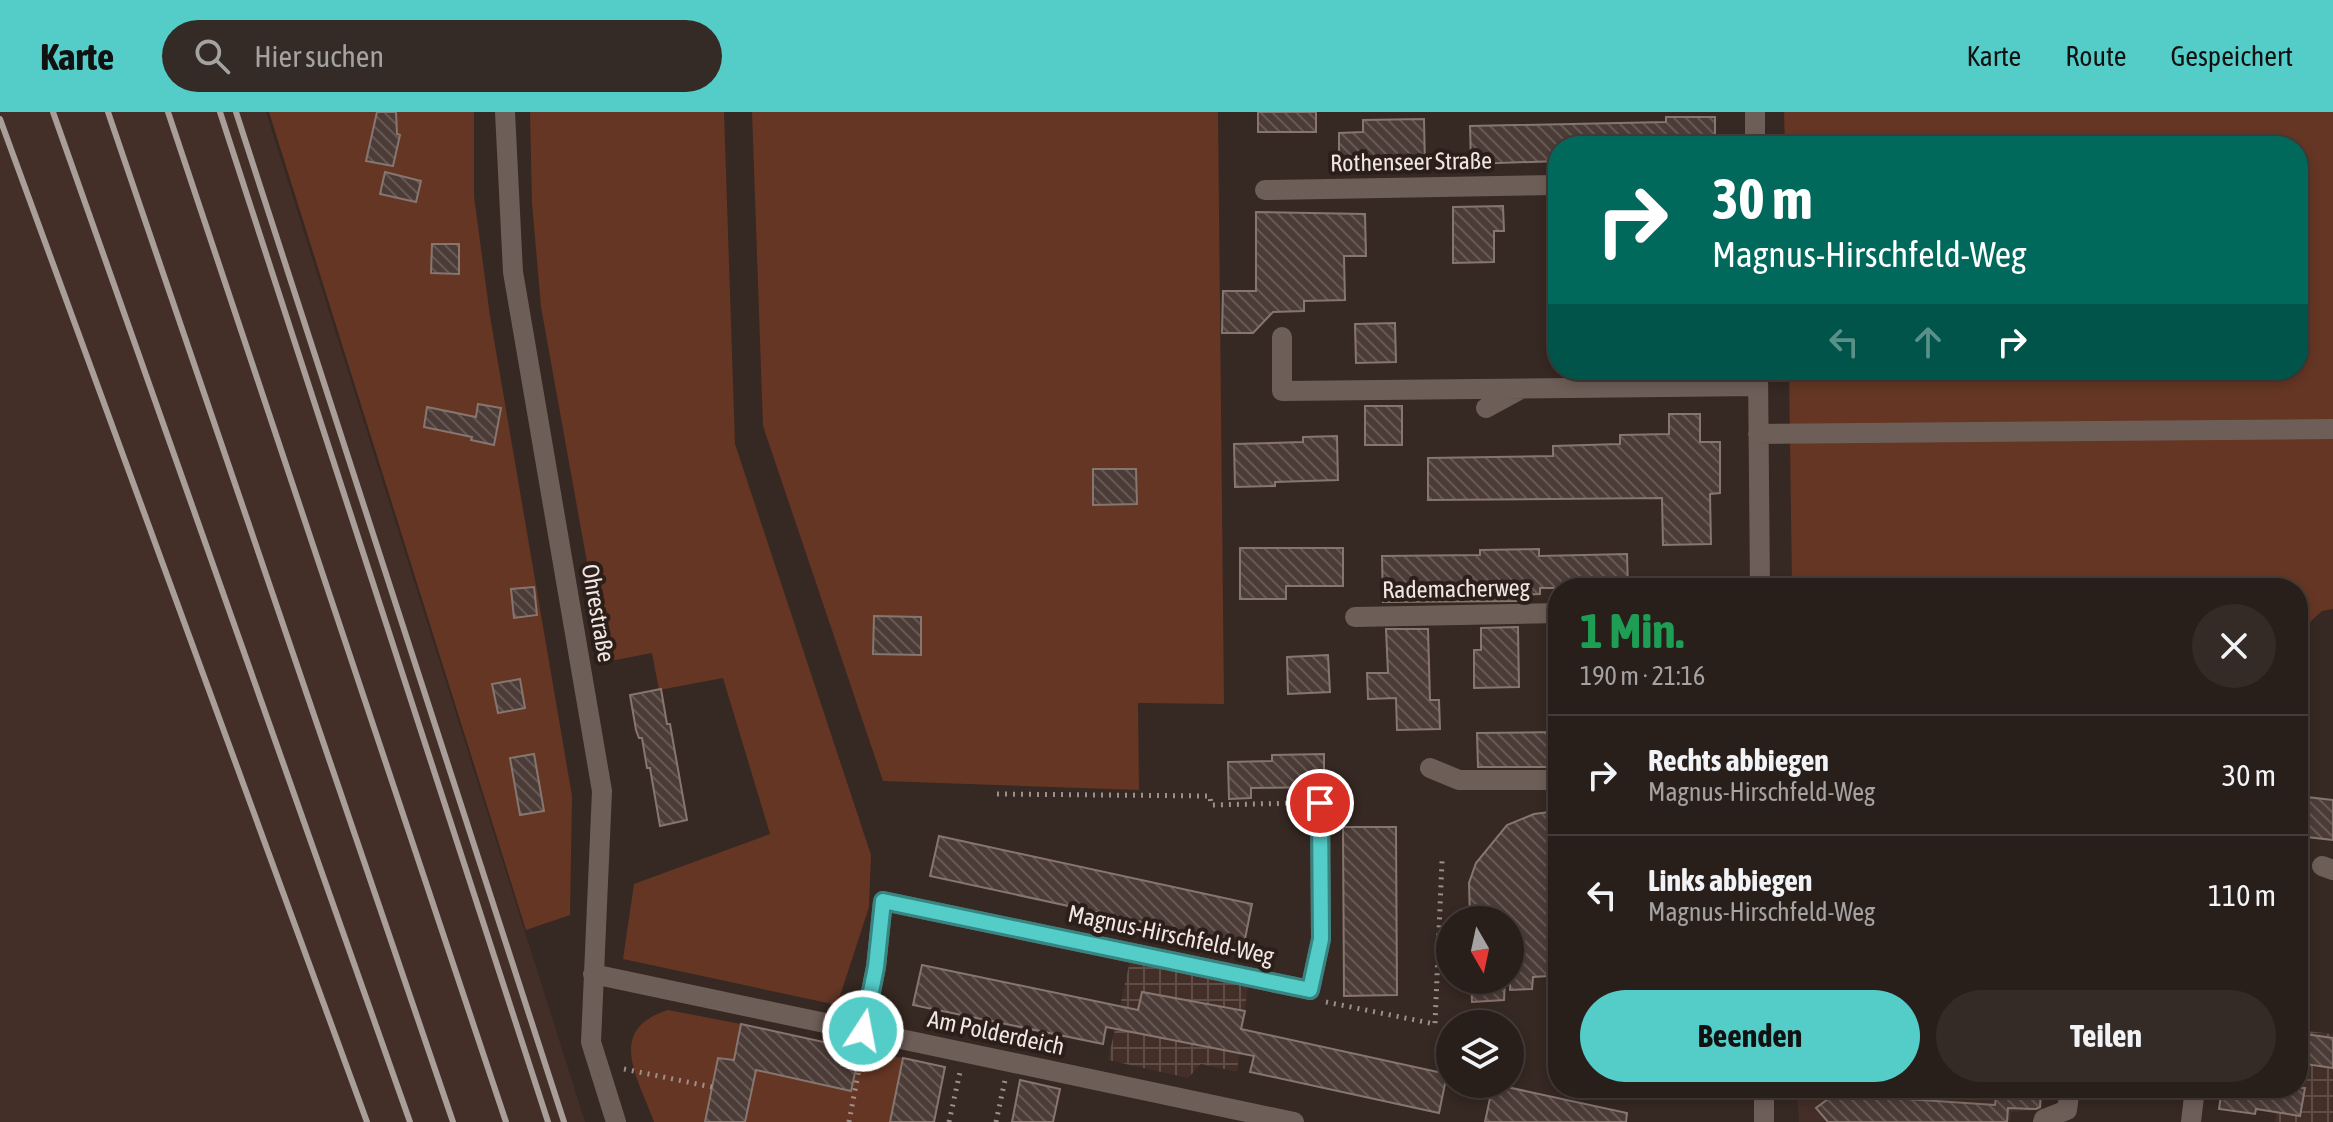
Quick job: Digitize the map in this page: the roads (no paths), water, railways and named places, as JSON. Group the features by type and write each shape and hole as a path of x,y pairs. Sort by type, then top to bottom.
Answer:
{"street":[{"name":"Ohrestraße","path":"505,112 513,272 602,791 591,1042 616,1122"},
{"path":"1755,112 1755,136"},
{"name":"Rothenseer Straße","path":"1265,190 1548,185"},
{"path":"1282,337 1282,391 1524,388 1711,380"},
{"path":"1758,380 1760,578"},
{"path":"1486,408 1524,388"},
{"path":"1758,434 2333,429"},
{"name":"Rademacherweg","path":"1355,617 1548,613"},
{"path":"1430,768 1459,780 1548,780"},
{"name":"Magnus-Hirschfeld-Weg","path":"865,1032 883,901 1310,990 1321,939 1320,803"},
{"name":"Am Polderdeich","path":"593,974 1008,1062 1208,1114 1294,1122"},
{"path":"1764,1098 1764,1122"},
{"path":"2043,1122 2067,1110 2069,1098"},
{"path":"2191,1122 2194,1098"}],"railway":[{"path":"53,112 410,1122"},
{"path":"108,112 453,1122"},
{"path":"168,112 506,1122"},
{"path":"220,112 548,1122"},
{"path":"236,112 564,1122"},
{"path":"0,119 367,1122"}]}
